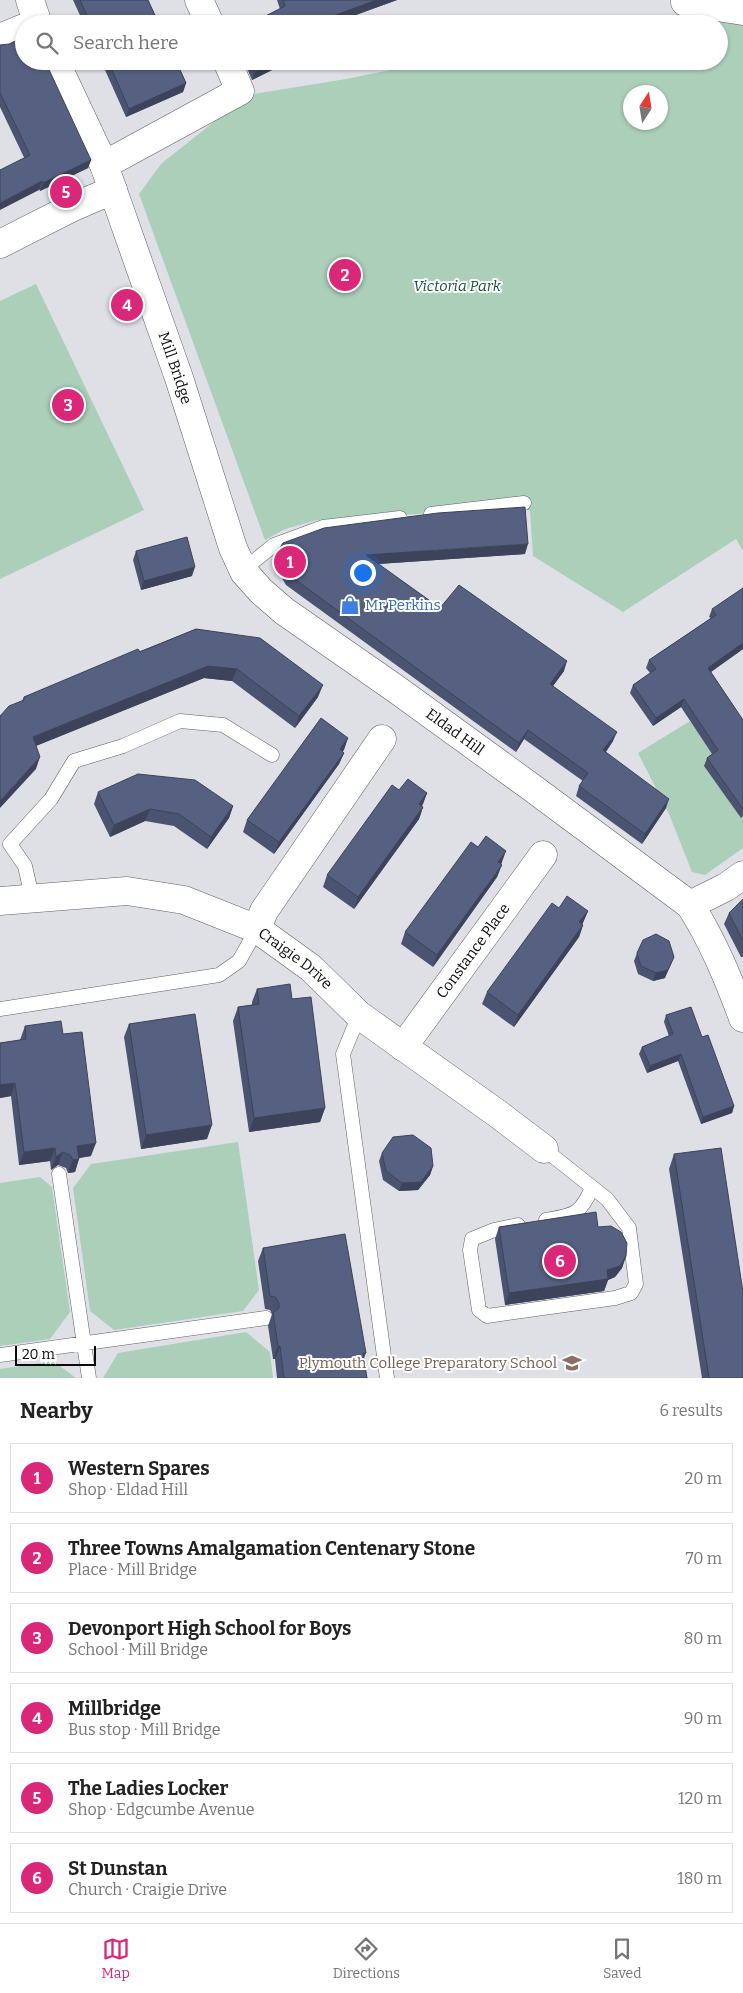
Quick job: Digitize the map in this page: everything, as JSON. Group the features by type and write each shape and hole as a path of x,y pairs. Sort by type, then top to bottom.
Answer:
{"street":[{"path":"199,0 206,15"},
{"path":"685,0 685,2 743,11"},
{"path":"0,38 15,30"},
{"name":"Mill Bridge","path":"59,70 104,165 183,390 238,559"},
{"path":"104,165 240,91 231,70"},
{"path":"0,244 71,208 113,190"},
{"name":"Eldad Hill","path":"238,559 261,591 284,611 396,689 690,905"},
{"path":"257,929 264,911 382,739"},
{"name":"Constance Place","path":"403,1047 543,855"},
{"path":"743,875 726,888 690,905 710,939 728,978 743,1018"},
{"name":"Craigie Drive","path":"0,901 127,891 184,900 257,929 311,968 359,1015 544,1149"}],"lane":[{"path":"238,559 323,527 524,503"},
{"path":"32,897 25,866 5,844 51,799 74,761 123,746 180,721 223,725 272,755"},
{"path":"0,1009 219,975 239,961 257,929"},
{"path":"359,1015 342,1054 388,1378"},
{"path":"544,1149 607,1199 630,1228 636,1284 631,1293 616,1298 487,1316 479,1310 470,1250 472,1239 494,1230 572,1215 584,1205 592,1188"},
{"path":"59,1174 88,1378"},
{"path":"0,1355 266,1318"}],"green space":[{"name":"Victoria Park","path":"698,12 717,15 680,15"},
{"name":"Victoria Park","path":"728,17 743,19 743,551 736,539 623,612 533,556 530,511 520,508 317,520 285,529 265,540 139,194 162,163 248,95 390,70 728,70"},
{"path":"36,284 144,510 0,579 0,301"},
{"path":"690,721 715,758 738,813 740,817 743,816 743,848 705,875 692,872 669,814 638,753"},
{"path":"238,1142 259,1290 243,1311 114,1330 90,1311 73,1188 91,1164"},
{"path":"40,1177 52,1187 70,1312 50,1339 0,1346 0,1183"},
{"path":"246,1332 270,1352 273,1378 103,1378 118,1353"},
{"path":"53,1361 76,1378 0,1378 0,1369"}],"building":[{"path":"80,0 148,0 155,15 87,15"},
{"path":"283,0 377,0 336,15 268,15 285,6"},
{"path":"15,41 15,70 49,70 91,160 43,183 42,181 0,203 0,170 30,155 0,93 0,45"},
{"path":"112,70 180,70 186,83 129,109"},
{"path":"525,507 528,544 366,555 440,608 459,585 567,661 550,684 617,732 603,750 669,799 645,834 579,786 588,773 528,730 519,743 289,575 281,559 281,546 283,543 324,528 438,513"},
{"path":"187,537 195,567 144,581 136,551"},
{"path":"743,588 743,643 708,668 743,720 743,809 707,758 718,750 684,699 656,718 633,685 656,669 649,660 716,615 712,609"},
{"path":"196,629 260,638 323,685 299,716 237,669 208,666 33,737 40,757 0,801 0,716 9,706 24,700 24,697 138,649 140,652"},
{"path":"321,718 348,738 340,749 344,753 279,842 247,820"},
{"path":"138,774 195,780 233,806 211,837 179,814 150,809 114,825 98,792"},
{"path":"408,779 427,793 419,804 423,807 358,897 327,875 392,785 399,790"},
{"path":"486,836 506,851 498,862 502,865 437,955 405,932 471,842 478,847"},
{"path":"567,896 588,911 579,922 583,925 518,1015 487,992 552,903 559,908"},
{"path":"743,899 743,941 729,913"},
{"path":"656,934 669,941 674,957 668,970 656,973 641,966 637,953 643,940"},
{"path":"290,984 292,999 311,997 325,1108 254,1118 238,1007 259,1004 257,989"},
{"path":"691,1007 702,1037 708,1035 734,1106 703,1117 681,1054 650,1066 642,1047 673,1034 666,1015"},
{"path":"195,1014 212,1125 146,1135 129,1024"},
{"path":"61,1021 63,1034 82,1032 96,1143 77,1146 79,1159 73,1160 70,1155 63,1152 56,1157 55,1148 24,1152 15,1083 0,1085 0,1043 26,1039 25,1026"},
{"path":"413,1135 431,1148 433,1166 421,1182 402,1183 386,1171 382,1153 393,1137"},
{"path":"721,1148 743,1292 743,1378 709,1378 674,1154"},
{"path":"596,1212 598,1227 611,1226 621,1232 627,1243 626,1256 620,1266 607,1270 608,1279 509,1293 499,1227"},
{"path":"345,1234 366,1353 363,1353 367,1378 284,1378 273,1313 279,1308 279,1303 275,1297 270,1296 263,1248"}],"place":[{"name":"The Ladies Locker","path":"66,192"},
{"name":"Three Towns Amalgamation Centenary Stone","path":"345,275"},
{"name":"Millbridge","path":"127,305"},
{"name":"Devonport High School for Boys","path":"68,405"},
{"name":"Western Spares","path":"290,562"},
{"name":"Mr Perkins","path":"350,605"},
{"name":"St Dunstan","path":"560,1261"},
{"name":"Plymouth College Preparatory School","path":"572,1363"}]}
